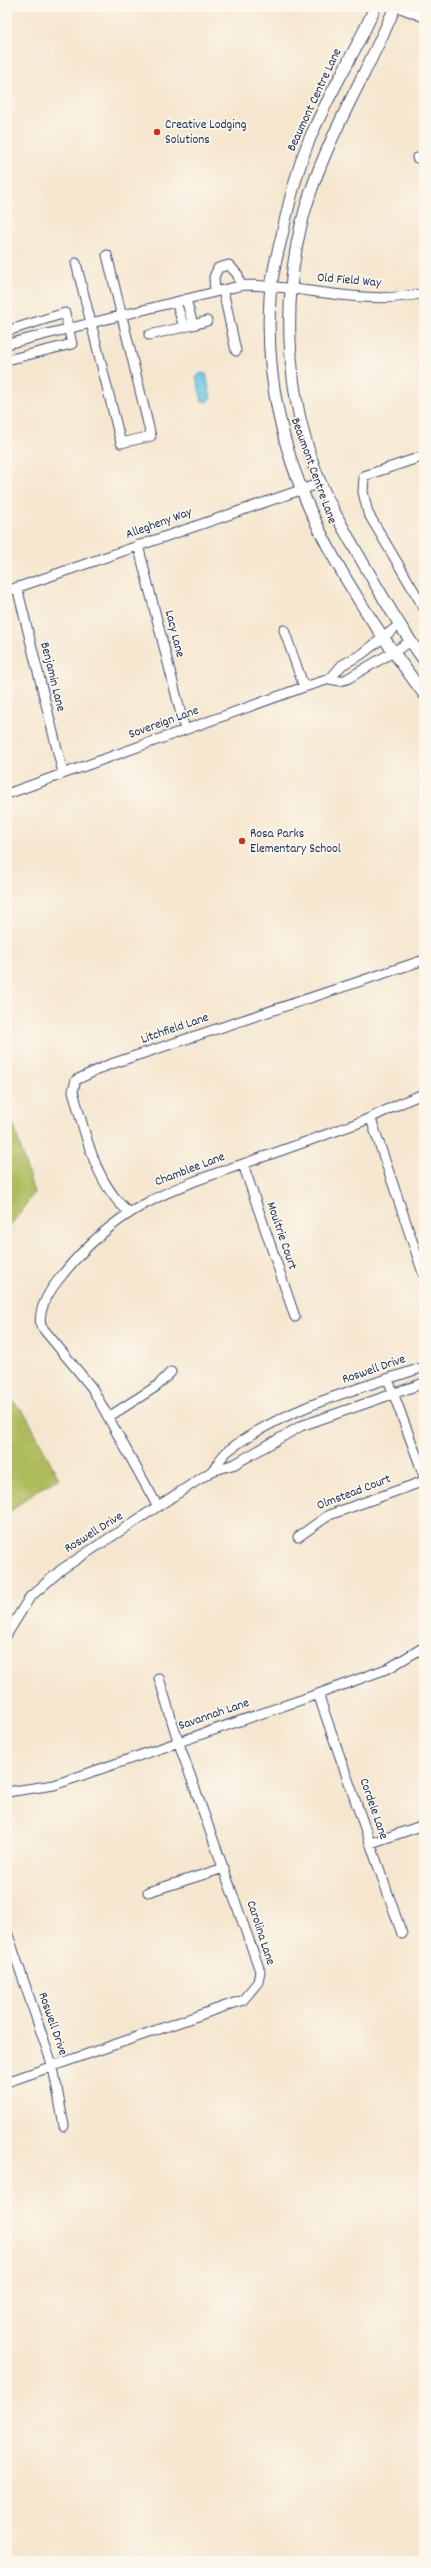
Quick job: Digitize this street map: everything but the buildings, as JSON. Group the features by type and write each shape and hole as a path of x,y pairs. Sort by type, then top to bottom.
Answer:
{"street":[{"name":"Beaumont Centre Lane","path":"375,7 310,138 292,189 271,285 270,361 274,393 286,446 302,489 333,559 382,637 424,694"},
{"name":"Beaumont Centre Lane","path":"397,7 318,172 297,246 292,289 291,357 293,383 304,434 321,483 339,522 399,625 424,660"},
{"path":"397,7 424,17"},
{"path":"76,263 93,323 121,443 151,436 106,255"},
{"path":"7,344 186,299 219,291 240,286 238,275 229,265 218,268 214,276 219,291 236,351"},
{"name":"Old Field Way","path":"240,286 271,285 363,298 393,298 424,293"},
{"path":"186,299 188,326"},
{"path":"176,302 188,326"},
{"path":"7,331 65,313 72,344 7,360"},
{"path":"149,335 207,321"},
{"path":"424,456 364,476 363,492 368,513 424,608"},
{"name":"Allegheny Way","path":"7,591 321,483"},
{"name":"Lacy Lane","path":"138,545 185,730"},
{"name":"Benjamin Lane","path":"17,588 63,773"},
{"name":"Sovereign Lane","path":"7,794 330,678 342,665 362,654 399,625"},
{"path":"284,630 304,687"},
{"name":"Sovereign Lane","path":"330,678 340,681 353,676 410,642"},
{"name":"Litchfield Lane","path":"129,1212 113,1197 98,1168 73,1092 76,1080 108,1065 424,960"},
{"name":"Chamblee Lane","path":"158,1507 110,1416 68,1356 43,1330 40,1316 44,1303 69,1266 95,1239 129,1212 184,1183 371,1119 424,1094"},
{"path":"371,1119 424,1273"},
{"name":"Moultrie Court","path":"243,1164 295,1317"},
{"name":"Roswell Drive","path":"212,1471 228,1451 273,1422 424,1367"},
{"path":"110,1416 157,1386 171,1372"},
{"path":"388,1379 424,1476"},
{"name":"Roswell Drive","path":"7,1634 30,1597 62,1568 212,1471 235,1464 301,1426 424,1383"},
{"name":"Olmstead Court","path":"298,1536 329,1515 424,1481"},
{"name":"Savannah Lane","path":"7,1792 54,1785 318,1694 389,1668 424,1647"},
{"name":"Carolina Lane","path":"7,2082 243,2000 256,1986 260,1971 178,1741 159,1678"},
{"name":"Cordele Lane","path":"318,1694 402,1934"},
{"path":"371,1843 424,1825"},
{"path":"148,1892 224,1868"},
{"name":"Roswell Drive","path":"8,1938 53,2066 64,2126"}],"green space":[{"path":"7,1103 34,1193 7,1230"},
{"path":"7,1395 26,1415 59,1479 37,1490 7,1514"}],"water":[{"path":"201,373 206,374 211,398 207,402 202,401 196,377"}],"place":[{"name":"Creative Lodging Solutions","path":"157,132"},
{"name":"Rosa Parks Elementary School","path":"242,841"}]}
